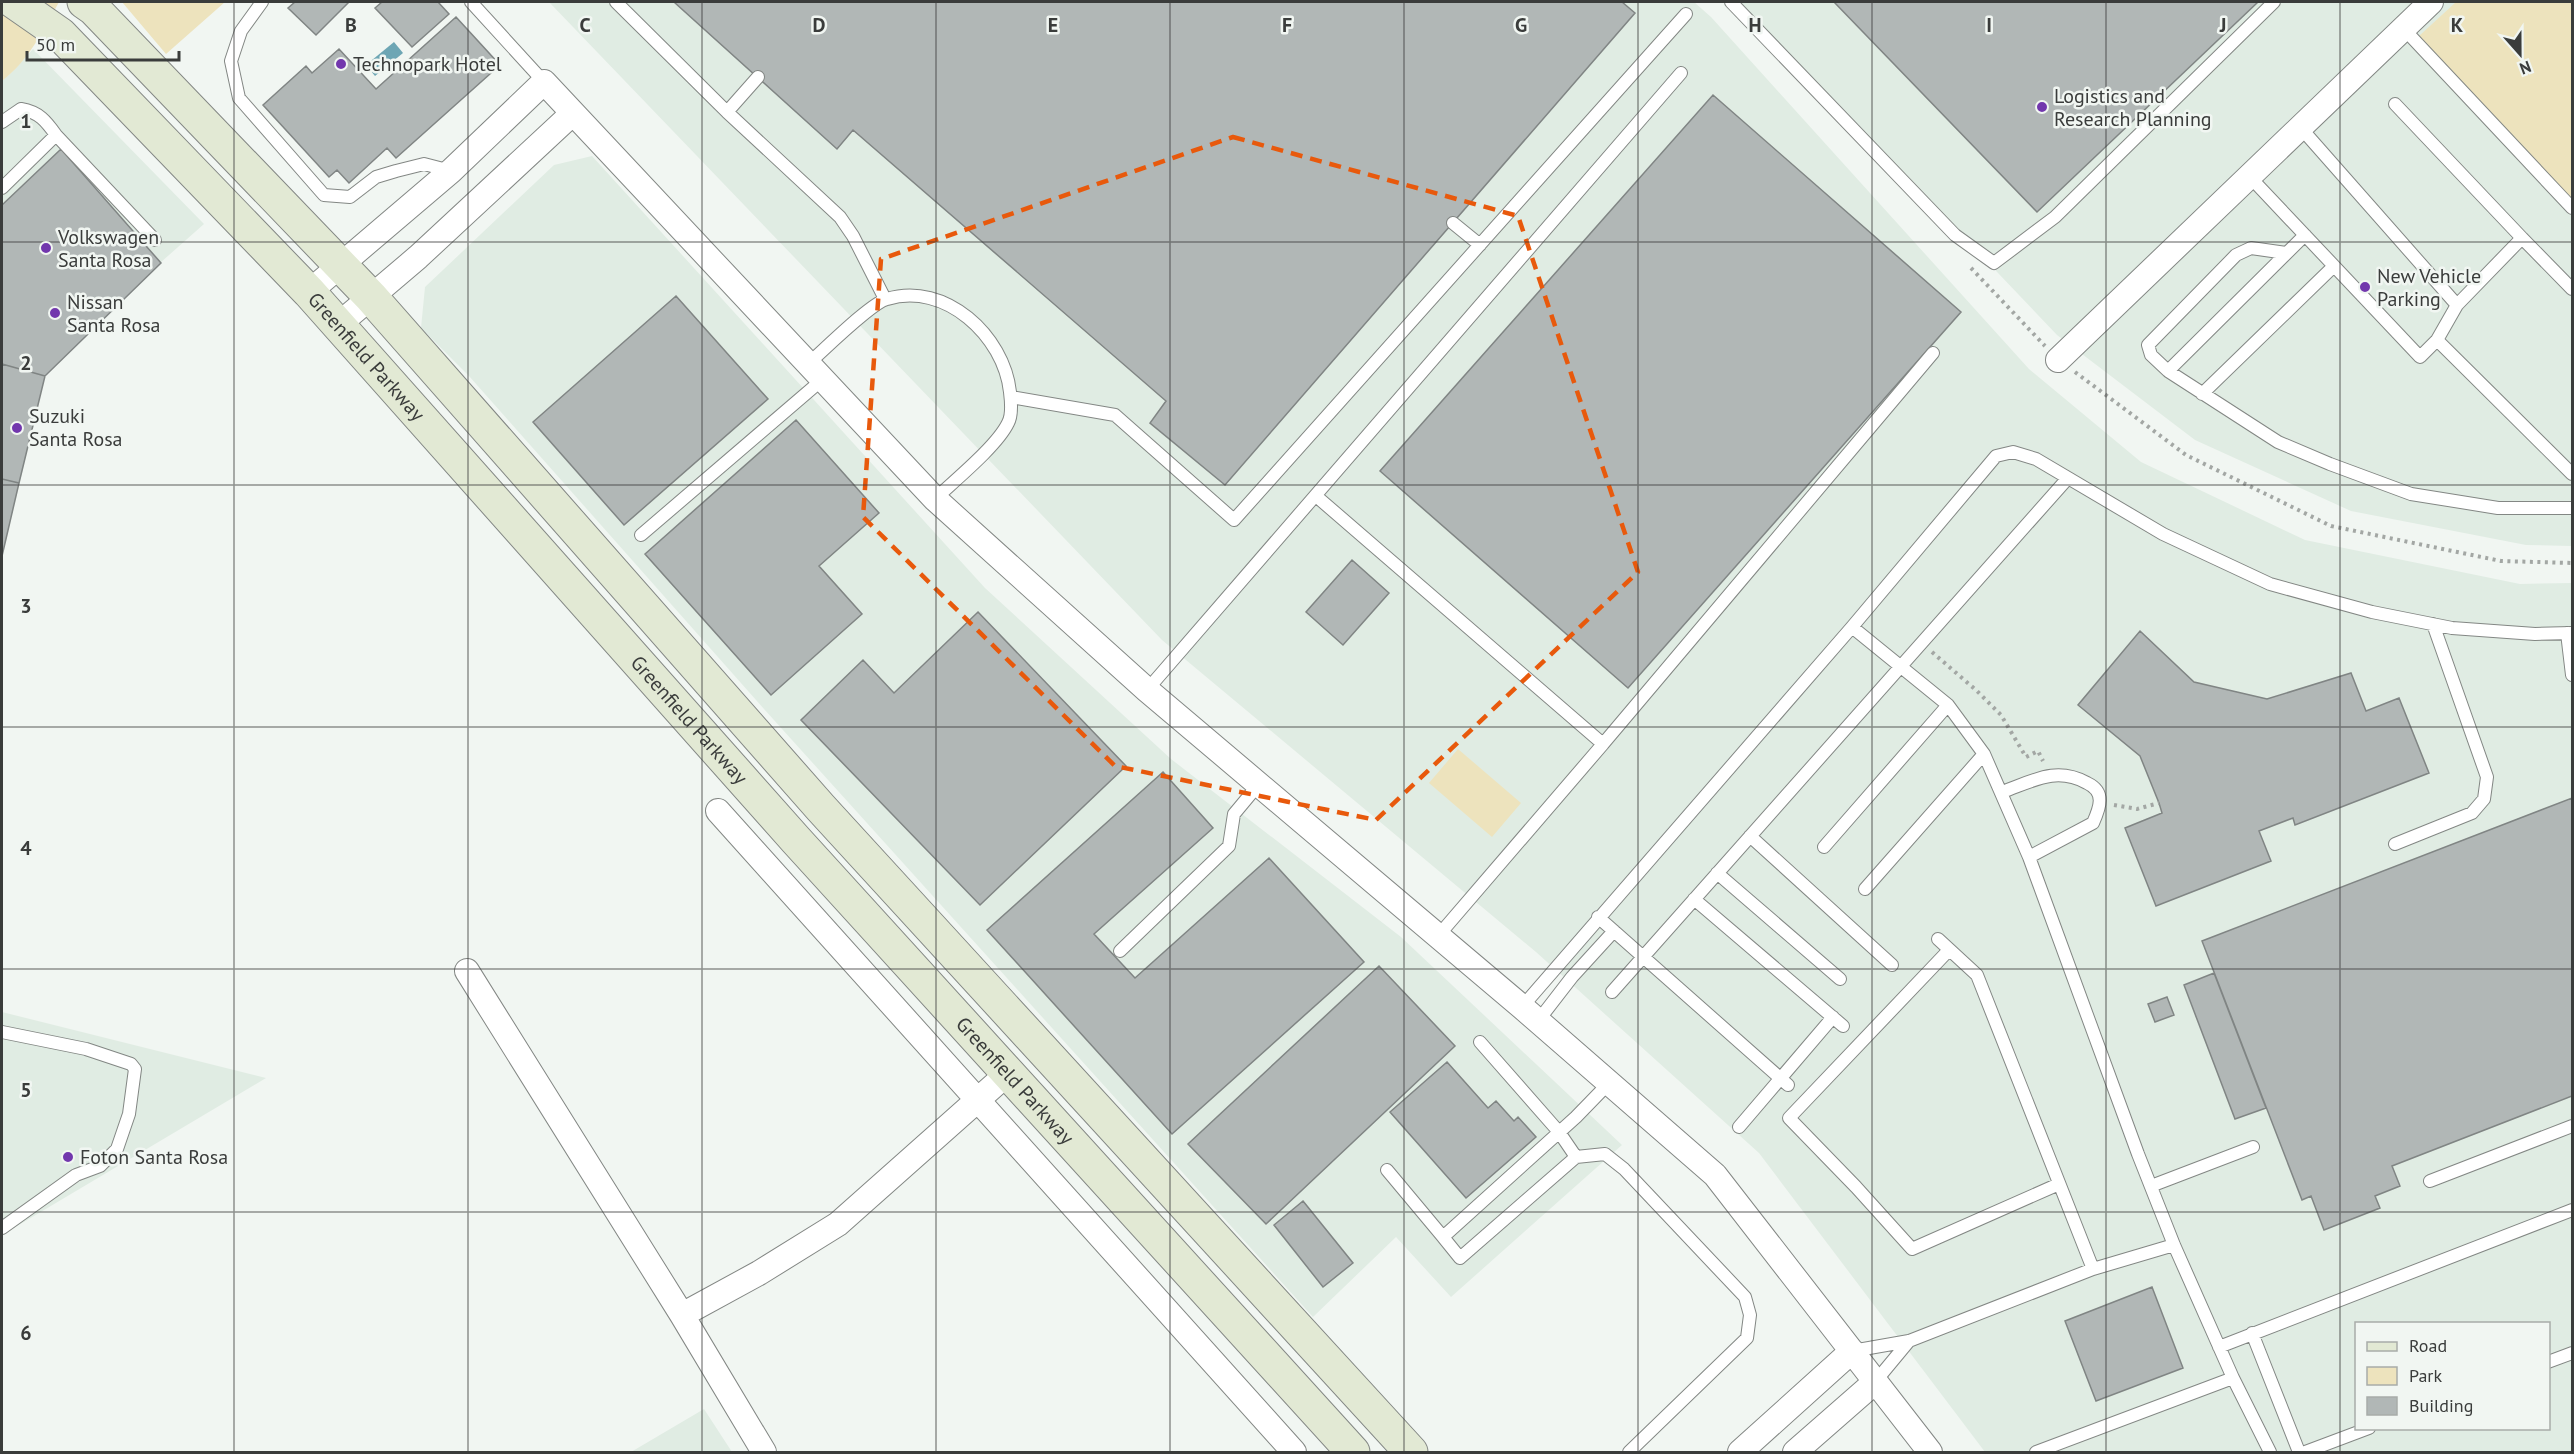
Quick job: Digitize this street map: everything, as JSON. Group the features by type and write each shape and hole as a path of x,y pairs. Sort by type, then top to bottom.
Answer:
{"main road":[{"name":"Greenfield Parkway","path":"14,2 60,34 309,292 780,823 1353,1452"},
{"name":"Greenfield Parkway","path":"84,2 94,9 371,297 821,808 1411,1452"}],"street":[{"path":"2058,360 2431,2"},
{"path":"309,292 451,171 544,82 935,500 1146,690 1530,1014 1715,1175 1930,1452"},
{"path":"338,325 418,257 573,113"},
{"path":"718,811 1294,1452"},
{"path":"467,971 682,1315 764,1452"},
{"path":"682,1315 759,1273 838,1224 1008,1073"},
{"path":"1740,1452 1852,1351"},
{"path":"1795,1452 1875,1382"}],"lane":[{"path":"262,2 241,31 231,61 239,98 324,195 350,197 376,177 424,164 451,171"},
{"path":"471,2 544,82"},
{"path":"616,2 727,112 840,217 853,236 885,299"},
{"path":"1731,2 1955,235 1994,263 2055,218 2274,2"},
{"path":"1011,397 1115,416 1234,520 1686,14"},
{"path":"2403,28 2572,208"},
{"path":"1146,690 1681,73"},
{"path":"727,112 758,77"},
{"path":"2395,104 2572,289"},
{"path":"2,122 21,109 33,111 43,117 56,135 155,240"},
{"path":"2300,127 2457,305"},
{"path":"2,188 56,135"},
{"path":"2250,177 2420,357 2437,340 2457,305 2522,238"},
{"path":"1453,223 1480,245"},
{"path":"2168,371 2305,235"},
{"path":"2286,253 2251,248 2236,255 2148,345 2151,355 2168,371 2278,442 2411,494 2498,508 2572,508"},
{"path":"2202,394 2334,266"},
{"path":"641,535 816,371 885,299 913,295 935,298 962,312 982,331 998,352 1008,375 1011,397 1009,423 983,454 935,500"},
{"path":"2437,340 2572,474"},
{"path":"1438,936 1933,353"},
{"path":"1530,1014 1598,917 1852,627 1996,456 2013,452 2036,459 2163,534 2270,584 2372,612 2433,624 2535,634 2570,633 2572,675"},
{"path":"1612,992 2068,477"},
{"path":"1316,496 1603,744"},
{"path":"2395,844 2472,813 2484,799 2487,777 2433,624"},
{"path":"1852,627 1948,705 1984,754 2029,857 2174,1245 2233,1378 2270,1452"},
{"path":"1824,847 1948,705"},
{"path":"1865,889 1984,754"},
{"path":"2002,792 2049,776 2066,774 2092,785 2100,794 2101,803 2093,823 2029,857"},
{"path":"1120,951 1229,846 1234,814 1259,784"},
{"path":"1750,836 1892,965"},
{"path":"1717,873 1840,979"},
{"path":"1694,899 1844,1026"},
{"path":"1598,917 1784,1082"},
{"path":"1530,1014 1572,977 1614,931"},
{"path":"1938,939 1977,975 2093,1269"},
{"path":"1949,950 1788,1118 1856,1187 1912,1249 2059,1184"},
{"path":"1739,1127 1784,1082 1833,1017"},
{"path":"2,1032 86,1049 131,1064 135,1070 129,1114 117,1149 100,1166 76,1175 2,1228"},
{"path":"1480,1042 1559,1132 1576,1157"},
{"path":"1443,1237 1559,1132 1609,1083"},
{"path":"2430,1181 2572,1126"},
{"path":"2151,1186 2253,1147"},
{"path":"1387,1170 1460,1258 1576,1157 1605,1154 1624,1169 1745,1297 1750,1315 1747,1338 1629,1452"},
{"path":"2219,1347 2572,1210"},
{"path":"1852,1351 1909,1341 2093,1269 2174,1245"},
{"path":"2252,1333 2299,1452"},
{"path":"1875,1382 1909,1341"},
{"path":"2550,1361 2572,1353"},
{"path":"2036,1452 2233,1378"},
{"path":"2305,1452 2364,1430"}],"path":[{"path":"1969,266 2058,360 2186,455 2331,526 2500,561 2572,563"},
{"path":"1920,642 2001,715 2026,757 2038,751 2049,776"},
{"path":"2101,803 2137,808 2158,802"}],"highlighted area":[{"path":"1233,137 1518,216 1638,572 1376,820 1115,766 863,517 881,259"}],"shaded area":[{"path":"549,2 1694,2 1711,17 2029,369 2141,462 2305,540 2520,584 2572,583 2572,1452 1985,1452 1759,1153 1536,952 1162,640"},
{"path":"1740,2 2572,2 2572,546 2526,545 2351,511 2195,440 2057,335"},
{"path":"33,49 204,224 160,263 45,376 2,556 2,81"},
{"path":"592,156 985,588 1171,759 1401,937 1622,1145 1451,1297 1396,1237 1313,1317 764,709 469,376 421,328 425,287 554,165"},
{"name":"Foton Santa Rosa","path":"2,1012 266,1078 2,1235"},
{"path":"704,1409 732,1452 631,1452"}],"green space":[{"path":"2,2 59,2 28,54 2,81"},
{"path":"122,2 225,2 166,54"},
{"path":"2456,2 2572,2 2572,211 2418,37"},
{"path":"1458,749 1521,803 1492,837 1429,783"}],"water":[{"path":"394,42 403,53 375,76 366,65"}],"building":[{"path":"295,2 349,2 316,35 288,8"},
{"path":"382,2 438,2 449,14 412,47 375,8"},
{"path":"674,2 1622,2 1635,13 1225,485 1150,423 1166,401 853,130 837,149"},
{"name":"Logistics and Research Planning","path":"1834,2 2258,2 2037,212"},
{"path":"456,17 500,65 396,158 387,148 349,183 337,170 329,177 263,105 306,66 312,73 339,49 376,89"},
{"path":"1713,95 1961,312 1628,688 1380,471"},
{"name":"Nissan Santa Rosa","path":"61,149 161,263 45,376 2,364 2,205"},
{"path":"676,296 768,399 624,525 533,422"},
{"name":"Suzuki Santa Rosa","path":"2,364 45,376 19,483 2,479"},
{"path":"796,420 879,513 819,566 862,614 771,695 645,554"},
{"path":"2,479 19,483 2,556"},
{"path":"1352,560 1389,593 1343,645 1306,612"},
{"path":"978,612 1126,766 980,905 801,720 863,660 894,693"},
{"path":"2140,631 2194,682 2267,699 2351,673 2366,711 2399,698 2429,773 2295,825 2293,818 2259,831 2271,861 2156,906 2125,828 2162,813 2159,803 2140,756 2078,705"},
{"path":"1163,772 1213,828 1094,934 1135,978 1269,858 1364,962 1172,1134 987,930"},
{"path":"2572,798 2572,1096 2392,1166 2400,1186 2375,1196 2380,1208 2324,1230 2311,1196 2302,1200 2202,941"},
{"path":"1379,966 1455,1046 1266,1224 1188,1144"},
{"path":"2214,973 2266,1108 2235,1119 2184,985"},
{"path":"2167,997 2174,1015 2155,1022 2148,1004"},
{"path":"1447,1062 1488,1108 1496,1101 1514,1121 1518,1117 1536,1137 1466,1198 1390,1112"},
{"path":"1303,1201 1353,1263 1323,1287 1274,1225"},
{"path":"2152,1287 2183,1368 2096,1401 2065,1321"}],"place":[{"name":"Technopark Hotel","path":"341,64"},
{"name":"Logistics and Research Planning","path":"2042,107"},
{"name":"Volkswagen Santa Rosa","path":"46,248"},
{"name":"New Vehicle Parking","path":"2365,287"},
{"name":"Nissan Santa Rosa","path":"55,313"},
{"name":"Suzuki Santa Rosa","path":"17,428"},
{"name":"Foton Santa Rosa","path":"68,1157"}]}
